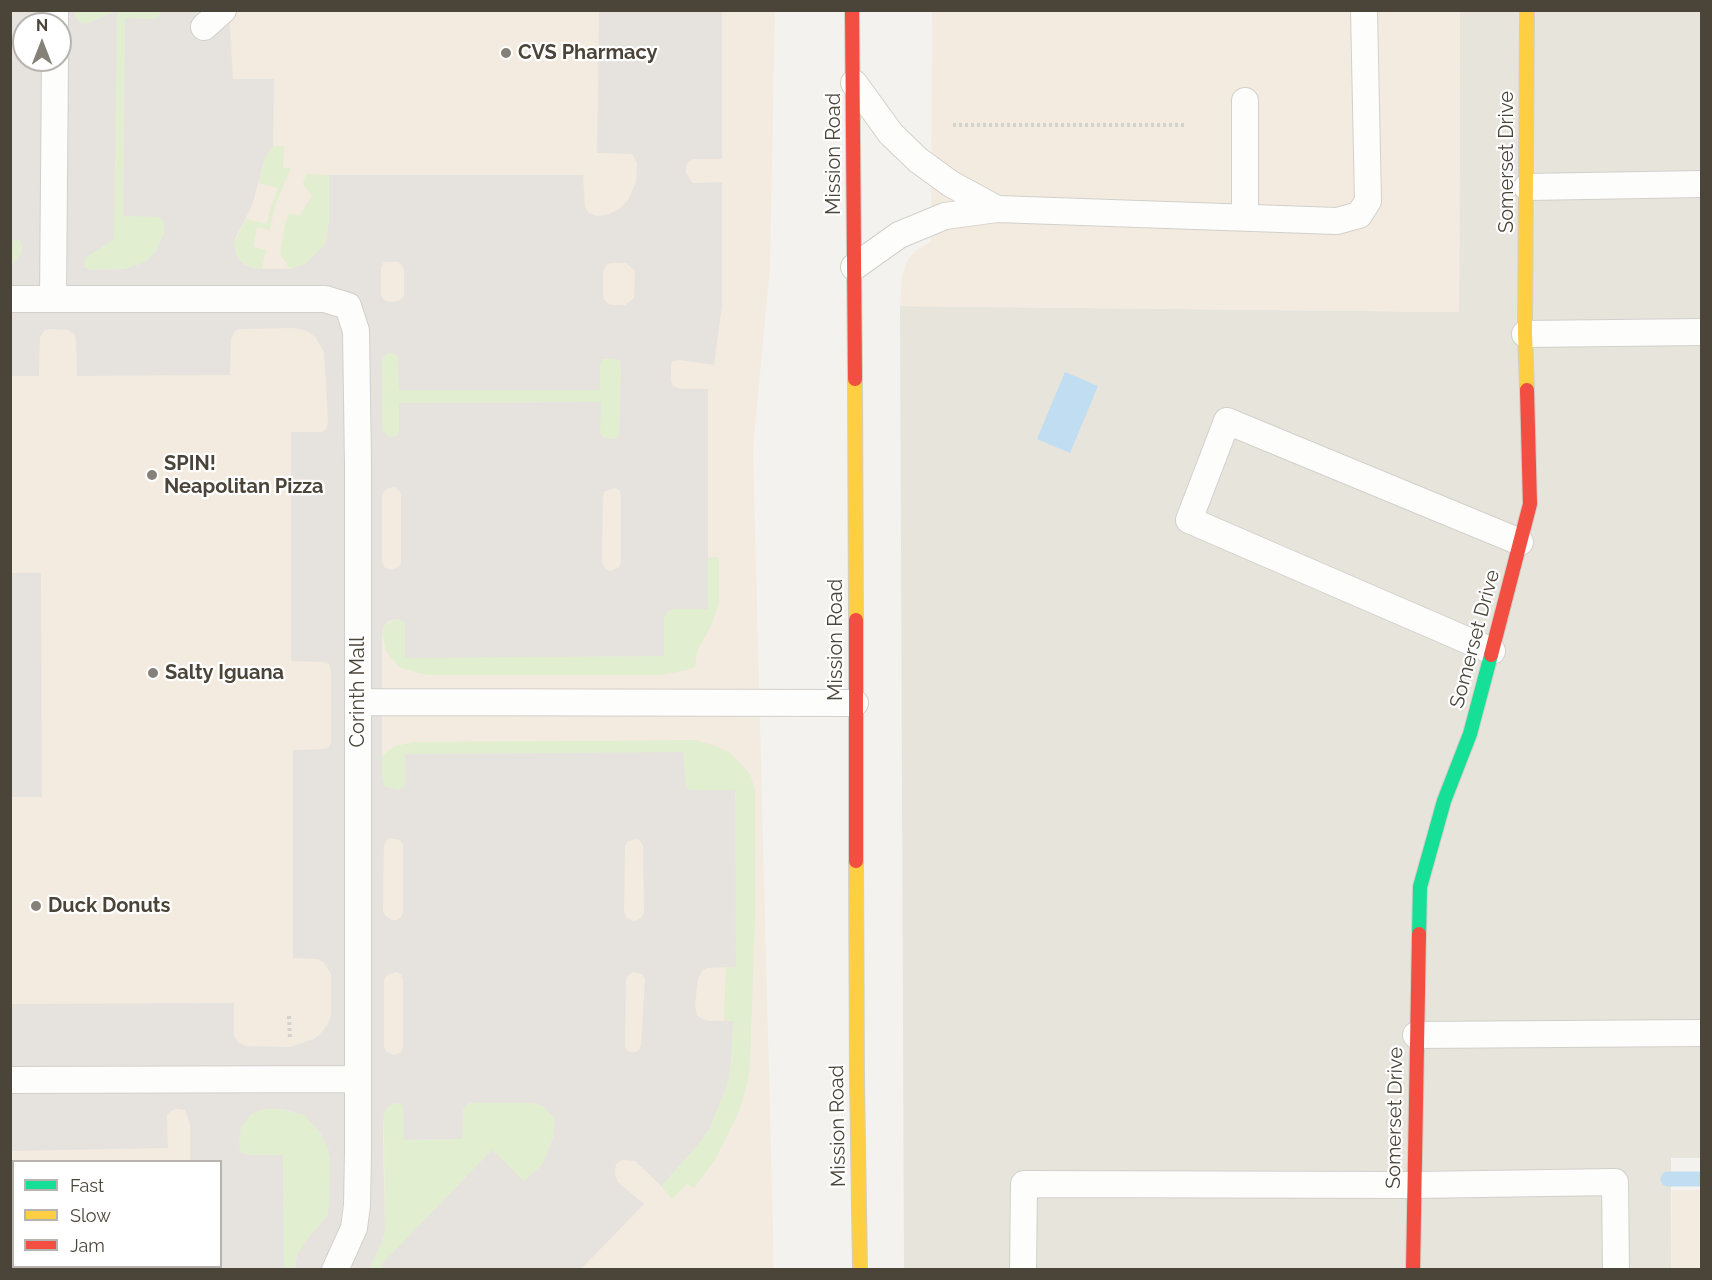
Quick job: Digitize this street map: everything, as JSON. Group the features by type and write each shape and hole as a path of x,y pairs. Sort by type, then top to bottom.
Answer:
{"street":[{"name":"Mission Road","path":"852,10 860,1269"},
{"name":"Somerset Drive","path":"1413,1269 1420,887 1444,801 1470,734 1530,504 1525,334 1527,10"}],"lane":[{"path":"204,27 223,10"},
{"path":"854,267 899,235 945,216 997,209 1337,221 1359,215 1368,201 1364,10"},
{"path":"10,299 53,299 55,72"},
{"path":"854,83 891,134 918,160 951,184 997,209"},
{"path":"1245,101 1245,218"},
{"path":"1527,187 1701,184"},
{"name":"Corinth Mall","path":"53,299 325,299 348,306 356,331 357,1205 354,1228 335,1269"},
{"path":"1525,334 1701,332"},
{"path":"1492,651 1189,520 1227,421 1520,542"},
{"path":"358,702 855,703"},
{"path":"1416,1035 1701,1033"},
{"path":"10,1080 358,1079"},
{"path":"1023,1269 1024,1184 1414,1185 1615,1182 1616,1269"}],"path":[{"path":"952,125 1184,125"},
{"path":"289,1016 290,1047"}],"shaded area":[{"path":"10,11 775,11 770,267 753,449 774,1269 11,1269"},
{"path":"13,11 76,11 75,16 79,22 85,24 117,11 114,239 85,258 84,267 91,270 124,269 140,264 148,260 155,252 164,234 164,221 159,217 123,216 125,18 153,19 158,17 161,11 229,11 233,79 274,79 273,146 265,157 252,206 234,243 236,254 246,265 262,269 290,269 305,264 323,247 327,238 329,175 583,175 585,207 589,213 597,216 609,214 621,208 628,200 636,182 637,163 632,154 597,153 599,11 722,11 722,159 694,159 688,162 686,167 686,173 693,183 722,182 722,306 714,365 680,360 673,361 671,365 673,386 681,389 708,389 708,609 673,609 667,612 664,618 664,656 405,658 405,622 396,619 389,621 382,632 382,777 384,786 399,790 403,787 406,781 405,754 683,752 686,787 691,790 735,790 736,967 707,968 702,971 698,979 695,1006 697,1015 702,1019 733,1021 731,1063 727,1085 710,1127 701,1141 661,1186 635,1161 622,1160 616,1164 615,1174 618,1182 644,1204 581,1269 385,1270 381,1265 492,1150 524,1181 541,1166 553,1138 555,1119 543,1106 534,1103 471,1103 466,1105 463,1110 462,1139 404,1140 403,1106 399,1103 386,1108 383,1136 385,1231 369,1269 295,1269 297,1255 327,1216 329,1207 328,1148 319,1131 304,1115 282,1109 264,1109 251,1114 241,1127 239,1147 241,1152 248,1155 283,1155 284,1269 191,1269 222,1268 222,1160 190,1160 190,1124 185,1110 176,1109 167,1115 168,1148 11,1151 11,1004 234,1003 234,1036 238,1042 246,1046 290,1047 314,1039 328,1024 331,1015 331,974 324,963 318,959 293,958 293,750 324,749 328,748 331,742 331,670 329,664 323,662 291,661 291,432 322,432 326,429 328,422 324,352 315,337 307,331 293,328 241,329 235,331 231,339 230,375 77,376 74,334 68,330 49,329 44,331 40,337 39,376 11,376 11,267 20,255 22,243 19,240 11,241 10,15 12,12 12,72 72,72 72,12","holes":["398,262 404,270 404,295 398,301 389,302 381,295 381,268 383,263","626,263 635,271 634,298 625,305 612,305 603,298 603,271 607,264","389,353 395,354 398,358 399,390 600,390 600,364 603,359 615,359 620,361 621,367 619,436 614,439 602,437 600,432 601,402 399,403 398,435 388,436 382,430 382,361","395,487 401,495 401,562 399,567 390,570 384,567 382,561 382,496 389,488","615,488 621,495 621,562 619,567 610,571 604,567 602,562 603,496 604,492","390,838 400,840 403,845 403,912 397,920 392,920 383,912 384,846","636,839 643,846 644,912 642,917 632,921 626,917 624,912 625,847 627,842","397,972 403,979 403,1046 402,1051 393,1055 386,1051 384,1046 384,980 387,975","633,972 642,974 645,979 641,1045 639,1050 633,1053 625,1046 628,975"]},
{"path":"932,11 1460,11 1459,312 900,306 902,275 908,259 917,250 931,242"},
{"path":"1460,11 1701,11 1702,1158 1671,1158 1671,1269 904,1269 900,306 1459,312"},
{"path":"11,573 41,573 42,797 11,797"},
{"path":"1672,1190 1701,1190 1701,1269 1671,1269"}],"green space":[{"path":"76,11 117,11 85,24 79,22 75,16"},
{"path":"117,11 161,11 158,17 153,19 125,18 123,215 159,217 164,221 164,234 148,260 134,267 91,270 84,268 83,263 90,254"},
{"path":"273,146 284,146 283,168 291,168 275,205 270,230 257,227 253,247 266,250 262,269 253,268 240,261 234,243 246,219 267,224 278,188 259,183 265,157"},
{"path":"306,174 329,175 329,229 323,247 317,255 305,264 290,269 280,254 285,224 289,213 300,216 312,195 303,184"},
{"path":"18,240 22,243 20,255 11,267 11,241"},
{"path":"389,353 395,354 398,358 400,390 600,390 600,364 603,359 615,359 620,361 621,367 619,436 615,439 603,437 600,432 600,402 400,403 398,435 388,436 382,430 382,361"},
{"path":"719,557 719,602 711,626 697,651 695,667 687,670 662,675 429,675 399,667 386,651 382,632 384,626 396,619 405,622 405,657 664,656 664,617 673,609 708,608 708,558"},
{"path":"696,740 729,752 751,777 755,791 755,916 750,1065 740,1109 715,1160 694,1188 687,1184 672,1199 661,1186 701,1141 710,1127 727,1085 731,1063 733,1022 724,1021 726,967 735,967 691,790 686,787 683,753 405,754 406,781 399,790 384,786 382,756 395,746 414,742"},
{"path":"399,1103 403,1106 405,1140 462,1139 463,1110 471,1103 534,1103 543,1106 555,1119 553,1138 541,1166 524,1181 492,1150 381,1265 385,1269 369,1270 385,1231 384,1114 386,1108"},
{"path":"264,1109 281,1109 304,1115 319,1131 328,1148 330,1161 327,1216 297,1255 295,1269 284,1269 283,1155 248,1155 241,1152 239,1147 241,1127 246,1118"}],"water":[{"path":"1065,372 1098,386 1070,453 1037,439"}],"waterway":[{"path":"1668,1179 1702,1179"}],"traffic: fast":[{"path":"1419,934 1420,887 1444,801 1470,734 1491,655"}],"traffic: slow":[{"path":"1527,10 1525,334 1527,390"},
{"path":"855,379 856,620"},
{"path":"856,861 860,1270"}],"traffic: jam":[{"path":"852,10 855,379"},
{"path":"1491,655 1530,504 1527,390"},
{"path":"856,620 856,861"},
{"path":"1413,1270 1419,934"}],"place":[{"name":"CVS Pharmacy","path":"506,53"},
{"name":"SPIN! Neapolitan Pizza","path":"152,475"},
{"name":"Salty Iguana","path":"153,673"},
{"name":"Duck Donuts","path":"36,906"}]}
